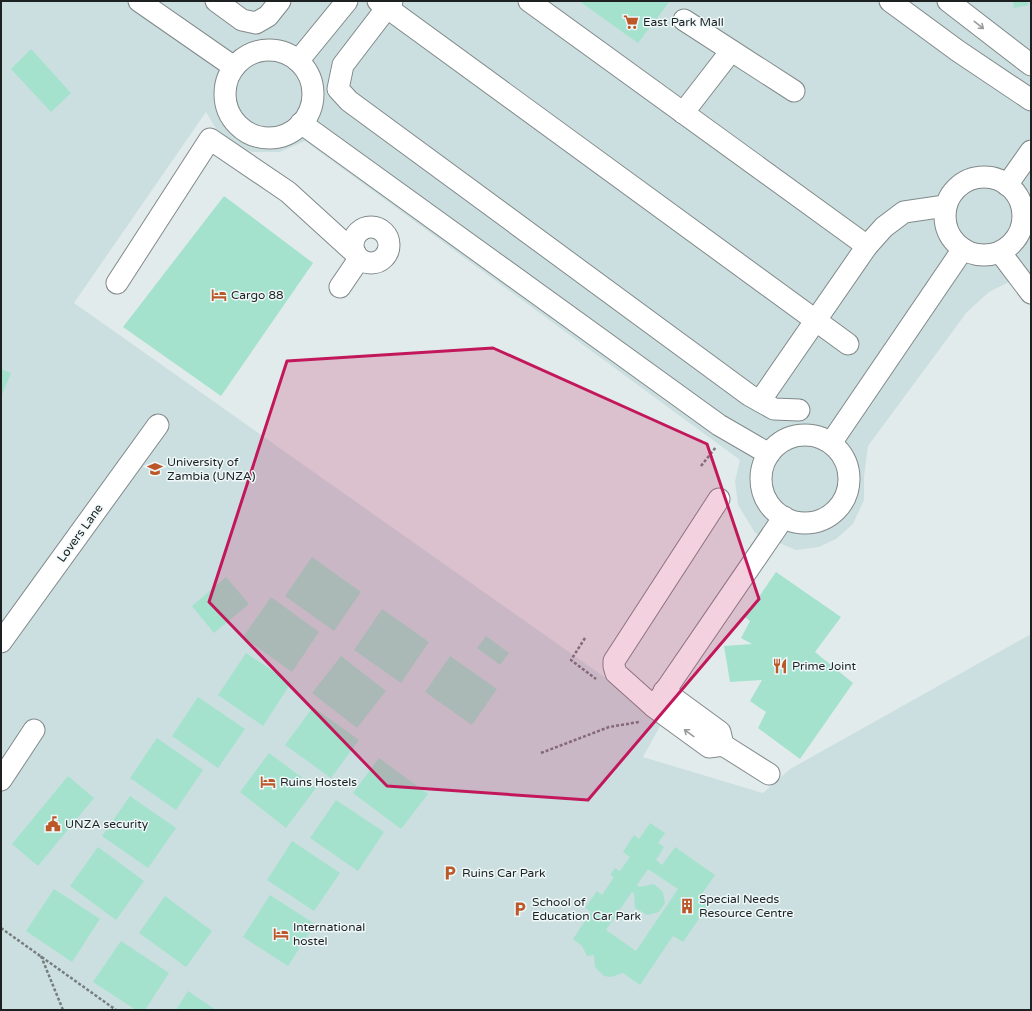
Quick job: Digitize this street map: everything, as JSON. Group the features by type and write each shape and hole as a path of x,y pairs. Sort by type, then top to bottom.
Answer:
{"lane":[{"path":"139,1 234,68"},
{"path":"216,1 242,20 256,24 268,16 280,1"},
{"path":"298,61 347,1"},
{"path":"529,1 867,246"},
{"path":"890,1 958,51 1031,100"},
{"path":"948,1 1031,65"},
{"path":"799,410 774,409 760,401 349,101 338,89 343,65 386,3 848,344"},
{"path":"684,20 794,92"},
{"path":"259,51 280,52 298,61 309,77 312,92 311,106 302,123 284,135 264,138 247,132 240,127 229,112 226,103 226,84 234,68 241,60 259,51"},
{"path":"683,113 731,51"},
{"path":"302,123 719,425 768,454"},
{"path":"225,149 240,127"},
{"path":"246,163 264,138"},
{"path":"117,283 210,139 288,192 321,223 357,256 365,262 372,263 385,257 389,244 387,237 377,227 363,228 321,223"},
{"path":"1008,185 1031,151"},
{"path":"987,177 999,180 1008,185 1018,195 1027,209 1024,226 1025,232 1012,244 1000,252 984,256 977,255 963,249 952,239 945,216 957,188 971,180 987,177"},
{"path":"760,401 867,246 884,226 928,222 945,216"},
{"path":"357,256 352,246 353,239 357,232 363,228"},
{"path":"831,444 963,249"},
{"path":"1000,252 1031,293"},
{"path":"340,287 357,256"},
{"name":"Lovers Lane","path":"1,642 158,425"},
{"path":"813,435 831,444 839,451 848,471 848,482 842,502 835,510 816,521 805,523 784,517 770,506 762,489 762,471 768,454 783,440 792,436 813,435"},
{"path":"719,500 614,661 614,666 616,673 654,707 709,748 723,745 769,774"},
{"path":"654,707 784,517"},
{"path":"1,780 34,730"}],"path":[{"path":"701,466 720,443"},
{"path":"541,753 609,727 654,707"},
{"path":"1,928 116,1010"},
{"path":"40,956 63,1010"}],"highlighted area":[{"path":"493,348 707,444 759,599 588,800 387,786 209,602 287,361"}],"shaded area":[{"name":"University of Zambia (UNZA)","path":"1,1 1031,1 1031,271 989,292 967,312 868,446 864,477 864,500 853,524 836,539 819,547 796,550 755,533 738,505 735,481 740,460 305,141 280,152 252,152 239,148 218,132 206,112 74,303 664,719 643,757 763,793 790,769 1031,634 1031,1010 1,1010"}],"building":[{"name":"East Park Mall","path":"579,1 670,1 638,43"},
{"path":"1013,1 1028,1 1029,5 1014,8"},
{"path":"31,49 71,93 51,112 11,69"},
{"name":"Cargo 88","path":"224,196 313,263 221,396 123,327"},
{"path":"1,369 11,373 1,397"},
{"path":"312,557 361,592 334,631 285,596"},
{"name":"Prime Joint","path":"776,572 841,617 815,652 853,683 800,759 758,728 766,712 750,701 762,680 730,682 724,646 752,644 741,638 750,621 745,617"},
{"path":"226,577 249,604 214,633 192,606"},
{"path":"271,597 319,632 292,672 243,637"},
{"path":"382,609 429,642 401,683 354,650"},
{"path":"486,636 509,653 500,665 477,648"},
{"path":"246,653 291,683 263,726 218,695"},
{"path":"341,656 386,691 357,728 312,693"},
{"path":"450,656 497,689 472,725 425,692"},
{"path":"198,697 245,729 218,768 172,736"},
{"path":"313,707 359,740 331,778 285,745"},
{"path":"157,738 203,770 176,810 130,778"},
{"path":"269,753 316,788 286,828 240,792"},
{"path":"379,758 428,794 401,829 353,793"},
{"path":"68,776 94,798 38,866 12,844"},
{"path":"130,796 176,828 148,868 102,836"},
{"path":"336,800 384,832 358,871 310,838"},
{"name":"Special Needs Resource Centre","path":"650,823 665,833 658,843 664,847 656,860 662,865 675,847 715,875 702,894 712,900 683,942 673,936 640,985 623,973 611,977 604,976 595,967 594,955 587,956 582,946 573,939 591,912 585,908 597,891 602,895 614,877 610,875 615,868 620,871 630,857 623,852 634,835 639,839","holes":["648,869 678,889 636,951 606,930 632,892 634,893 635,908 647,915 659,912 665,903 663,892 654,884 639,887 637,885"]},
{"path":"292,841 340,873 314,911 267,880"},
{"path":"98,847 144,881 116,920 70,886"},
{"path":"54,889 100,919 72,962 26,931"},
{"path":"270,895 315,924 288,966 243,937"},
{"path":"165,896 212,931 186,967 139,933"},
{"path":"121,941 169,973 145,1010 136,1010 93,982"},
{"path":"188,991 216,1010 176,1010"}],"place":[{"name":"East Park Mall","path":"631,22"},
{"name":"Cargo 88","path":"219,295"},
{"name":"University of Zambia (UNZA)","path":"155,469"},
{"name":"Prime Joint","path":"780,666"},
{"name":"Ruins Hostels","path":"268,782"},
{"name":"UNZA security","path":"53,824"},
{"name":"Ruins Car Park","path":"450,873"},
{"name":"Special Needs Resource Centre","path":"687,906"},
{"name":"School of Education Car Park","path":"520,909"},
{"name":"International hostel","path":"281,934"}]}
